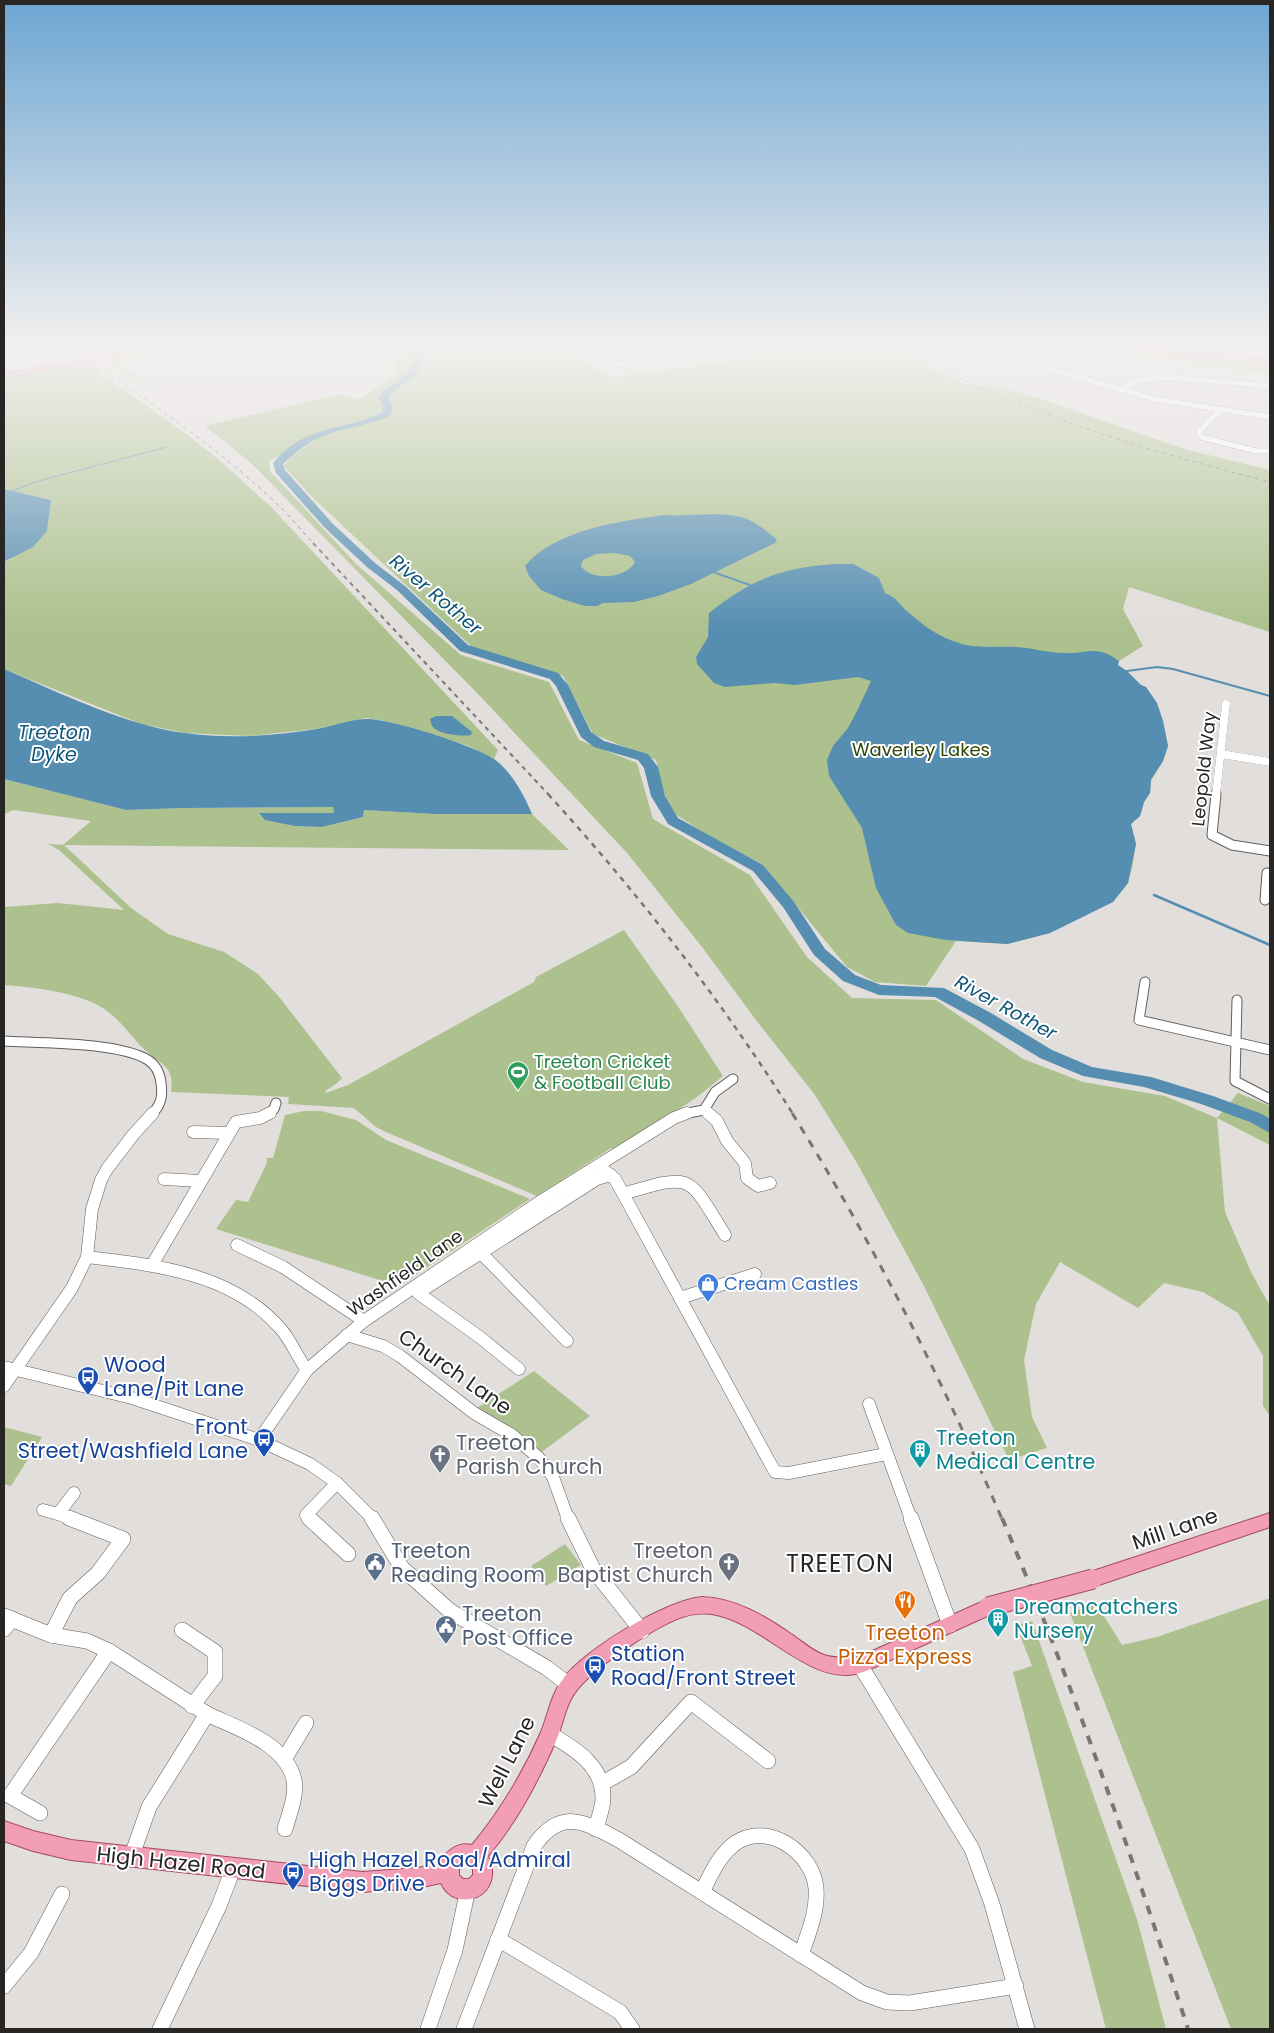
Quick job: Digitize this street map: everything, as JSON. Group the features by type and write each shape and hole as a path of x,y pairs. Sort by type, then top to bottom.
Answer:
{"main road":[{"name":"Mill Lane","path":"860,1665 988,1607 1120,1571 1270,1520"},
{"path":"569,1685 589,1666 642,1631 678,1610 696,1606 726,1608 753,1619 812,1659 842,1667 860,1665"},
{"name":"Well Lane","path":"476,1856 495,1834 514,1807 550,1734 569,1685"},
{"name":"High Hazel Road","path":"4,1831 33,1841 72,1850 362,1882 418,1878 449,1871"},
{"path":"466,1854 476,1856 483,1867 484,1873 479,1883 468,1889 463,1889 454,1886 450,1881 449,1871 450,1865 456,1857 466,1854"}],"street":[{"path":"1215,441 1256,451 1270,452"},
{"name":"Leopold Way","path":"1226,704 1212,835 1217,840 1226,844 1270,851"},
{"path":"1221,754 1270,762"},
{"path":"1265,900 1268,888 1267,873"},
{"path":"1145,982 1139,1020 1270,1050"},
{"path":"1238,1000 1235,1081 1270,1099"},
{"path":"4,1041 100,1047 132,1052 150,1062 160,1075 162,1099 157,1109 133,1135 107,1169 101,1180 92,1209 87,1257 72,1288 10,1368 4,1386"},
{"path":"733,1080 714,1091 707,1100 704,1110 717,1120 726,1141 745,1163 746,1178 758,1186 770,1184"},
{"path":"152,1265 236,1122 269,1115 275,1108 276,1103"},
{"name":"Washfield Lane","path":"259,1440 307,1370 364,1321 542,1201 674,1118 704,1110"},
{"path":"193,1132 228,1133"},
{"path":"599,1166 611,1175 623,1194 775,1472 789,1473 886,1454"},
{"path":"519,1370 481,1338 418,1293 597,1179 611,1175"},
{"path":"164,1178 200,1181"},
{"path":"623,1194 670,1181 681,1181 691,1184 697,1190 725,1235"},
{"path":"238,1245 283,1267 364,1321"},
{"path":"481,1253 567,1341"},
{"path":"87,1257 152,1265 208,1279 244,1297 285,1334 307,1370"},
{"path":"680,1298 755,1274"},
{"name":"Church Lane","path":"347,1335 383,1346 400,1356 474,1413 512,1435 539,1458 553,1477 571,1528 593,1569 642,1631"},
{"path":"10,1368 132,1398 259,1440 310,1464 337,1483 362,1505 378,1525 402,1568 450,1611 547,1668 569,1685"},
{"path":"869,1404 950,1625"},
{"path":"337,1483 306,1515 348,1554"},
{"path":"58,1514 74,1493"},
{"path":"43,1510 123,1539 98,1573 70,1598 51,1635"},
{"path":"6,1621 51,1635 87,1641 109,1651 192,1706 254,1736 285,1758 294,1778 294,1796 285,1829"},
{"path":"182,1630 215,1652 215,1676 192,1706"},
{"path":"40,1813 10,1796 109,1651"},
{"path":"860,1665 972,1849 992,1904 1027,2029"},
{"path":"601,1784 631,1767 692,1702 768,1761"},
{"path":"131,1858 149,1806 207,1714"},
{"path":"285,1758 306,1724"},
{"path":"550,1734 579,1751 594,1768 601,1784 603,1800 596,1829"},
{"path":"464,2029 534,1846 545,1829 559,1823 574,1822 596,1829 702,1892 862,1993 887,2002 910,2003 1016,1986"},
{"path":"702,1892 726,1851 744,1838 765,1837 794,1848 810,1868 816,1886 816,1910 801,1955"},
{"path":"160,2029 211,1923 233,1869"},
{"path":"428,2029 455,1950 468,1889"},
{"path":"4,1986 31,1953 62,1894"},
{"path":"498,1939 620,2012 632,2029"}],"green space":[{"path":"4,441 195,441 272,508 498,750 494,759 469,746 386,721 366,718 316,729 248,736 185,733 141,724 4,669 4,562 10,560 47,531 51,500 4,489"},
{"path":"224,441 305,441 269,461 270,471 356,564 461,655 549,682 579,740 637,763 653,819 750,875 807,957 852,998 936,1000 1023,1059 1083,1082 1165,1096 1217,1118 1225,1212 1251,1272 1270,1306 1270,1416 1263,1406 1263,1356 1238,1313 1203,1292 1164,1283 1138,1308 1060,1262 1036,1304 1024,1360 1032,1417 1047,1448 1009,1460 924,1286 857,1163 815,1095 628,854 480,696 250,462"},
{"name":"Waverley Lakes","path":"313,441 1161,441 1184,449 1270,470 1270,632 1129,587 1123,609 1143,646 1119,661 1117,665 1146,687 1157,703 1168,746 1163,761 1151,780 1150,793 1144,802 1140,816 1131,824 1136,844 1128,883 1113,902 1050,933 1008,944 956,941 926,986 875,982 847,967 762,864 709,836 672,812 662,788 656,760 593,734 563,676 472,647 309,494 284,466 290,457"},
{"path":"4,779 126,810 333,807 335,813 259,814 295,826 322,827 363,817 364,810 435,814 532,814 569,850 64,845 131,908 168,934 224,952 258,974 280,998 342,1078 325,1091 326,1093 348,1085 534,982 536,977 624,930 677,1005 723,1076 697,1097 616,1151 611,1148 537,1196 386,1132 376,1127 354,1108 288,1104 289,1097 171,1092 171,1077 166,1067 145,1050 108,1011 91,1002 67,994 4,985 4,907 58,903 124,910 59,850 48,844 63,845 91,821 14,810 4,814"},
{"path":"1238,1093 1270,1106 1270,1145 1217,1118"},
{"path":"304,1111 321,1111 356,1120 386,1140 530,1199 399,1286 216,1229 236,1200 248,1202 266,1165 267,1158 273,1158 285,1115"},
{"path":"534,1371 590,1416 539,1454 477,1408"},
{"path":"4,1427 42,1437 11,1486 4,1484"},
{"path":"565,1544 581,1565 546,1586 531,1566"},
{"path":"1270,1598 1270,2029 1231,2029 1070,1613 1077,1611 1094,1600 1122,1645 1157,1637"},
{"path":"1032,1621 1137,1919 1166,2029 1106,2029 1013,1672 1032,1666 1016,1625"}],"water":[{"path":"4,489 51,500 47,531 33,547 4,562"},
{"path":"706,514 738,516 758,525 776,539 777,542 691,584 658,596 634,602 603,603 597,606 585,606 541,590 529,576 525,566 553,544 589,529 647,517","holes":["615,553 630,556 635,562 625,572 617,575 600,576 586,571 581,566 583,560 596,554"]},
{"path":"853,564 879,578 885,593 895,599 925,626 951,640 980,647 1016,647 1059,653 1098,651 1119,661 1118,665 1141,685 1146,687 1157,703 1168,746 1163,761 1151,780 1150,793 1144,802 1140,816 1131,824 1136,844 1128,883 1113,902 1050,933 1007,944 946,940 908,933 896,925 876,888 862,828 829,776 827,760 833,746 848,728 871,681 858,677 795,685 774,683 725,687 714,683 697,664 696,657 708,637 709,613 725,601 754,583 784,572 800,568"},
{"name":"Treeton Dyke","path":"4,669 116,716 185,733 218,736 268,735 317,729 365,719 410,727 451,740 494,759 506,770 516,784 532,814 435,814 364,810 363,817 322,827 295,826 265,820 259,813 334,813 333,807 126,810 4,779"},
{"path":"436,716 452,716 472,732 471,735 462,736 436,729 430,719"}],"waterway":[{"name":"River Rother","path":"307,441 278,463 280,471 329,526 371,565 401,588 464,648 554,676 562,685 586,734 599,744 643,757 651,767 658,796 673,821 758,868 789,905 819,952 849,978 879,990 938,992 985,1017 1046,1054 1089,1072 1145,1081 1207,1100 1256,1118 1270,1127"},
{"path":"12,491 35,482 167,447"},
{"path":"713,572 750,585"},
{"path":"1127,671 1157,667 1173,669 1270,696"},
{"path":"1154,895 1270,945"}],"railway":[{"path":"202,441 275,502 314,544"},
{"path":"1122,441 1270,482"},
{"path":"313,543 549,795"},
{"path":"548,794 615,870 678,949 737,1030 793,1114"},
{"path":"792,1113 851,1212 905,1312 931,1363 1002,1519"},
{"path":"1002,1518 1053,1644 1101,1771 1188,2029"}],"place":[{"name":"Treeton Cricket & Football Club","path":"518,1091"},
{"name":"Cream Castles","path":"708,1303"},
{"name":"Wood Lane/Pit Lane","path":"88,1396"},
{"name":"Front Street/Washfield Lane","path":"264,1458"},
{"name":"Treeton Medical Centre","path":"920,1469"},
{"name":"Treeton Parish Church","path":"440,1474"},
{"name":"Treeton Reading Room","path":"375,1582"},
{"name":"Treeton Baptist Church","path":"729,1582"},
{"name":"Treeton Pizza Express","path":"905,1620"},
{"name":"Dreamcatchers Nursery","path":"998,1638"},
{"name":"Treeton Post Office","path":"446,1645"},
{"name":"Station Road/Front Street","path":"595,1685"},
{"name":"High Hazel Road/Admiral Biggs Drive","path":"293,1891"}],"district":[{"name":"TREETON","path":"840,1564"}]}
